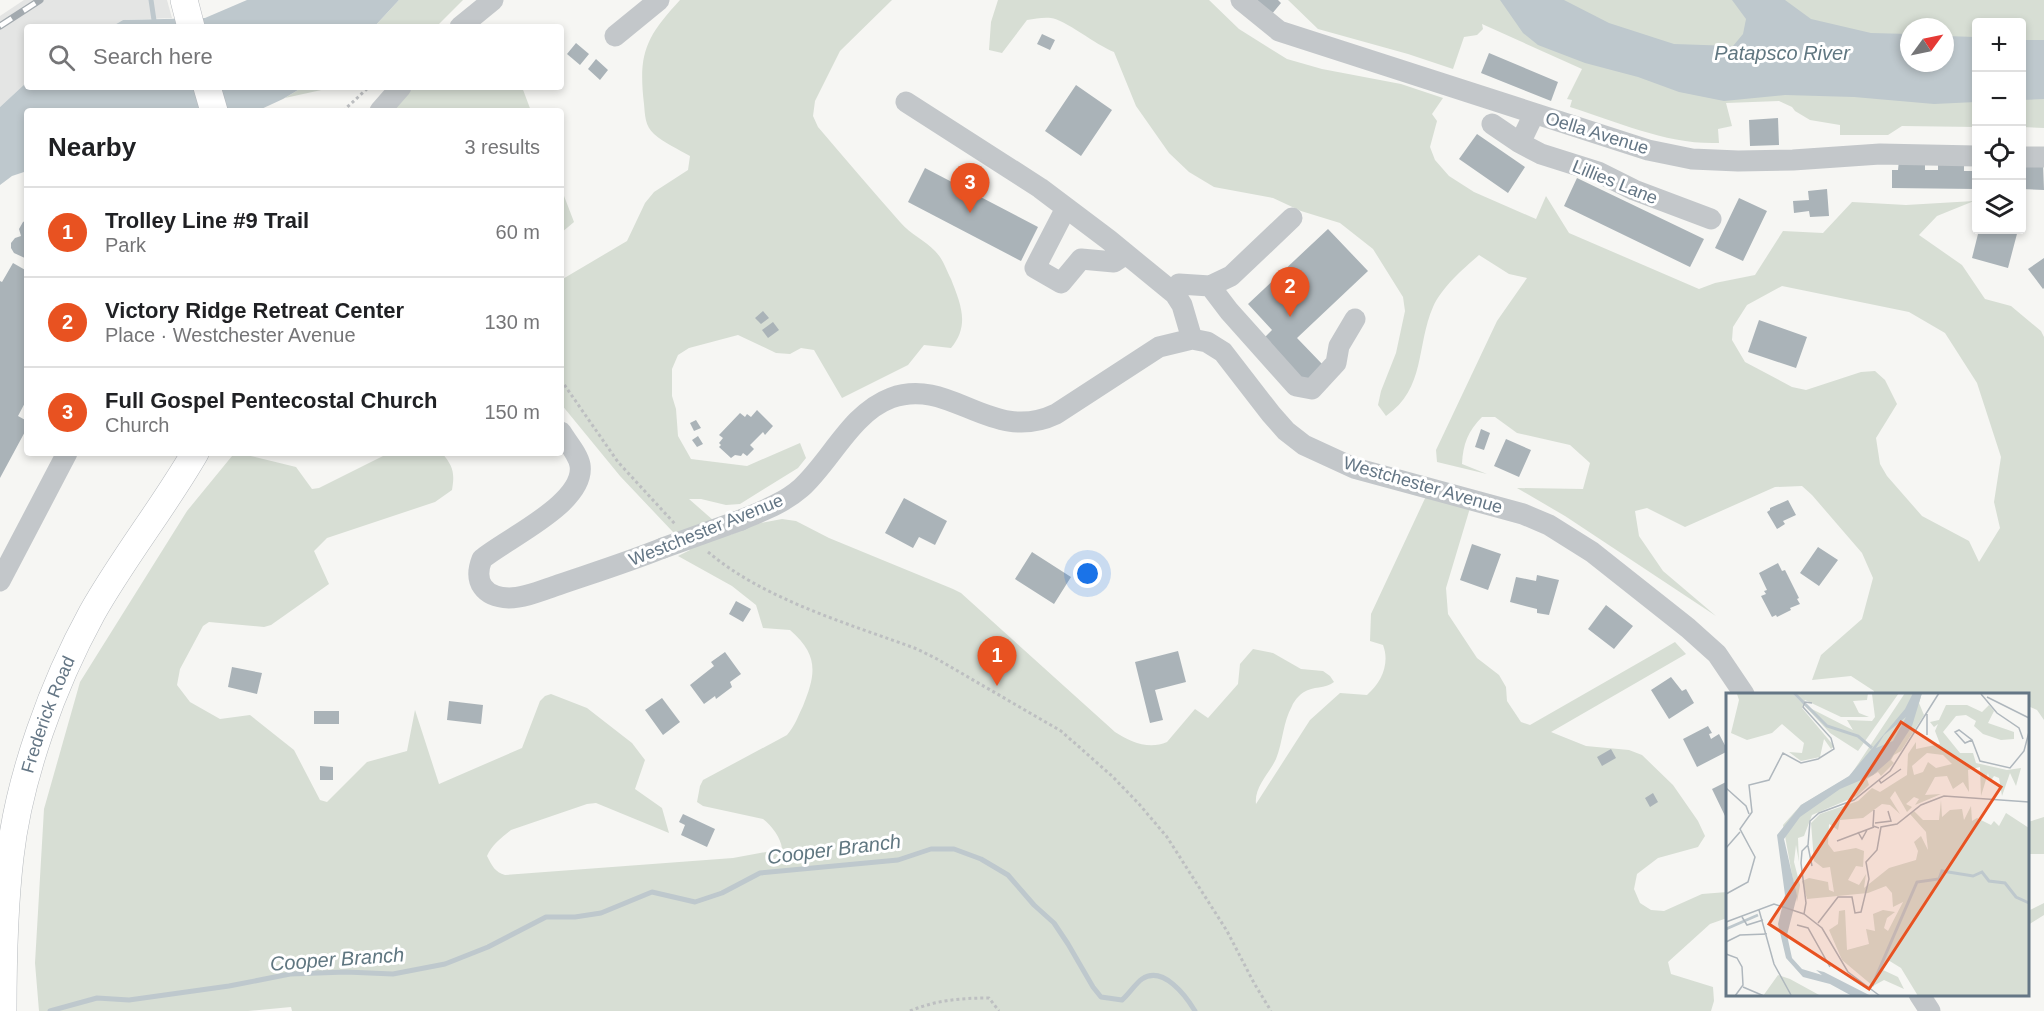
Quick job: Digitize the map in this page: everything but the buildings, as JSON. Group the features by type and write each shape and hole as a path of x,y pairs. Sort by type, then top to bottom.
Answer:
{"main road":[{"path":"184,0 190,24"},
{"path":"208,90 213,108"},
{"name":"Frederick Road","path":"3,1011 3,934 10,855 26,778 45,718 91,614 193,456"}],"street":[{"path":"464,24 493,0"},
{"path":"615,36 659,0"},
{"name":"Oella Avenue","path":"1241,0 1279,31 1648,150 1692,159 1793,160 1880,154 1972,156"},
{"path":"383,108 398,90"},
{"path":"906,102 1031,182 1175,294 1182,305 1192,339"},
{"path":"1520,143 1534,114"},
{"name":"Lillies Lane","path":"1492,124 1541,154 1598,172 1634,190 1711,219"},
{"path":"2026,157 2044,157"},
{"path":"1066,208 1035,268 1061,283 1081,259 1114,262 1126,254"},
{"path":"1175,294 1179,284 1210,286 1232,276 1292,218"},
{"path":"1210,286 1229,312 1296,387 1312,389 1336,363 1339,346 1355,320"},
{"name":"Westchester Avenue","path":"564,437 580,464 575,487 555,508 482,559 478,570 479,581 486,592 511,598 535,592 630,561 741,520 792,496 817,472 852,428 871,410 890,399 910,393 933,394 997,420 1029,423 1044,420 1056,414 1159,347 1192,339 1207,342 1223,352 1271,414 1286,431 1304,445 1354,468 1524,514 1549,525 1592,552 1688,628 1717,654 1743,693"},
{"path":"0,581 65,456"},
{"path":"1920,996 1930,1011"}],"path":[{"path":"346,108 366,90"},
{"path":"564,384 618,462 682,531"},
{"path":"700,546 742,578 790,601 937,658 1061,731 1112,776 1139,804 1173,846 1227,931 1271,1011"},
{"path":"910,1011 930,1002 962,998 989,998 999,1011"}],"shaded area":[{"path":"24,0 167,0 172,18 123,20 116,24 24,24 24,85 0,107 0,16"},
{"path":"399,0 463,0 439,24 377,24"},
{"path":"680,0 892,0 840,51 815,101 813,116 818,127 900,222 938,254 951,279 962,315 960,331 951,348 924,345 908,365 842,398 814,350 801,348 790,354 776,353 738,335 689,348 678,355 672,369 672,396 676,409 678,436 691,459 747,466 800,443 806,458 798,468 740,504 726,505 701,499 689,499 730,535 756,524 782,519 796,521 829,538 961,593 1115,732 1140,744 1153,745 1167,742 1195,709 1208,718 1238,684 1240,664 1253,649 1273,653 1301,669 1323,671 1334,682 1308,690 1294,702 1287,718 1276,759 1257,792 1256,804 1310,720 1340,693 1367,695 1377,684 1386,659 1383,645 1370,641 1371,614 1428,492 1470,508 1446,588 1448,614 1477,658 1499,675 1506,687 1507,701 1521,722 1530,725 1675,642 1686,654 1551,732 1586,746 1629,750 1642,755 1673,785 1698,821 1705,836 1698,847 1658,858 1637,874 1634,889 1640,903 1651,910 1664,911 1702,894 1726,892 1726,918 1710,924 1668,962 1671,974 1713,987 1714,1001 1711,1011 292,1011 291,1007 248,1011 39,1011 35,963 44,809 80,682 187,511 232,456 250,456 296,467 312,489 319,488 383,456 444,456 452,470 452,490 435,502 327,538 314,551 329,584 271,625 264,627 209,622 203,626 180,669 177,685 190,702 220,719 250,715 294,750 320,800 327,802 367,762 407,751 415,710 439,784 522,748 540,701 551,694 587,708 632,743 645,760 635,789 662,808 669,833 596,803 587,804 511,830 494,845 487,856 492,866 499,872 505,875 733,858 782,849 776,832 763,819 703,806 697,802 703,780 790,732 811,684 812,665 806,648 790,630 763,628 756,605 732,586 678,556 690,550 620,476 564,408 564,278 627,241 645,203 654,192 688,170 690,156 654,134 645,116 642,86 644,58 652,36"},
{"path":"998,0 1209,0 1239,29 1287,59 1322,69 1401,84 1443,98 1432,114 1437,121 1430,147 1435,160 1449,176 1474,192 1536,219 1546,196 1569,233 1699,289 1715,283 1755,275 1783,231 1823,233 1852,202 1906,205 1972,201 1937,216 1919,235 1962,265 1985,299 2011,306 2041,331 2044,337 2044,720 2037,710 2029,706 2029,693 1874,693 1851,676 1812,680 1821,655 1862,619 1873,578 1862,553 1802,486 1775,487 1685,527 1647,508 1635,511 1639,536 1663,571 1716,616 1565,516 1517,488 1583,489 1590,463 1570,445 1517,433 1495,417 1482,417 1467,438 1462,464 1487,474 1437,462 1436,450 1497,321 1527,278 1509,274 1479,255 1460,272 1447,285 1433,307 1418,366 1408,393 1386,416 1378,405 1396,353 1405,311 1403,297 1373,249 1340,223 1301,211 1273,198 1214,187 1189,172 1169,153 1136,106 1114,52 1057,19 1027,20 1002,53 989,50 991,22","holes":["1782,286 1909,312 1945,333 1977,383 2001,457 1994,502 2000,528 1979,562 1969,541 1922,516 1887,476 1880,464 1876,438 1897,404 1885,380 1875,371 1861,372 1806,390 1792,387 1745,362 1732,340 1733,327 1747,305"]},
{"path":"1288,0 2044,0 2044,128 2026,127 2026,18 1972,18 1972,127 1902,126 1888,135 1840,135 1840,125 1810,120 1779,101 1726,103 1732,126 1718,129 1719,143 1681,140 1625,126 1570,107 1572,100 1567,99 1582,69 1482,24 1483,29 1477,35 1464,37 1453,69 1318,29"},
{"path":"298,90 321,90 285,98"},
{"path":"411,90 523,90 530,108 395,108"},
{"path":"564,196 574,222 564,230"},
{"path":"2044,817 2044,854 2029,854 2029,822"},
{"path":"2044,903 2044,915 2029,924 2029,910"}],"water":[{"path":"247,0 399,0 377,24 116,24 123,20 205,18"},
{"name":"Patapsco River","path":"1500,0 1564,0 1609,23 1674,44 1733,46 1743,34 1746,19 1732,0 1785,0 1811,19 1871,33 1900,34 1900,72 1954,72 1954,36 1972,37 1972,102 1934,104 1854,97 1785,95 1724,101 1679,92 1638,77 1585,63 1538,45 1523,33"},
{"path":"2026,40 2044,40 2044,99 2026,100"},
{"path":"24,85 24,90 298,90 264,108 24,108 24,172 12,176 0,185 0,107"}],"waterway":[{"path":"151,0 155,24"},
{"name":"Cooper Branch","path":"50,1011 97,998 129,1000 229,986 290,974 346,972 393,974 445,964 488,947 546,917 575,917 601,913 652,892 695,902 722,893 760,873 898,860 931,849 954,849 981,859 1008,875 1034,905 1054,923 1101,997 1122,1000 1142,979 1158,976 1173,984 1195,1011"}],"railway":[{"path":"0,26 40,0"}],"place":[{"name":"Full Gospel Pentecostal Church","path":"970,213"},
{"name":"Victory Ridge Retreat Center","path":"1290,317"},
{"name":"Trolley Line #9 Trail","path":"997,686"}]}
